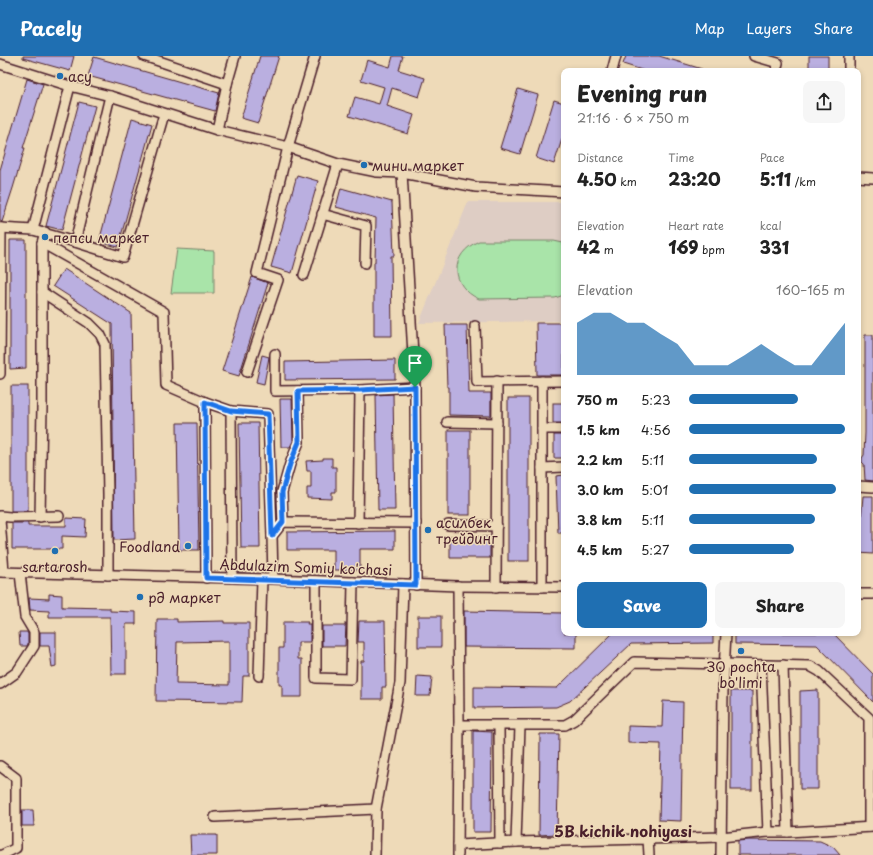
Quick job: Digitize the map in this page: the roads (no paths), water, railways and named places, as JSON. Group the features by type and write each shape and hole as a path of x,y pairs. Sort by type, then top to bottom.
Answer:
{"street":[{"path":"144,56 227,84"},
{"path":"217,130 235,56"},
{"path":"247,372 278,280 257,273 288,147 315,56"},
{"path":"613,68 616,56"},
{"path":"754,56 778,63"},
{"path":"849,56 849,68"},
{"path":"0,64 70,86 110,96 217,130 288,147 338,164 377,172 402,174 476,187 561,192"},
{"path":"33,230 70,86"},
{"path":"75,242 110,96"},
{"path":"0,374 1,228 44,232 123,257 164,114"},
{"path":"304,275 338,164"},
{"path":"402,174 415,387 416,585"},
{"path":"861,177 873,178"},
{"path":"322,214 366,226 365,262"},
{"path":"40,517 42,244 44,232"},
{"path":"42,244 164,312 166,385 205,402 231,411 268,414 273,579"},
{"path":"42,292 90,323 100,334 105,344 108,575"},
{"path":"475,326 477,382 561,381"},
{"path":"275,354 275,391 360,390 415,387"},
{"path":"496,587 497,381"},
{"path":"542,381 542,587"},
{"path":"358,522 360,390"},
{"path":"272,536 283,522 282,492 290,464 299,442 298,391"},
{"path":"205,402 206,578"},
{"path":"231,411 232,578"},
{"path":"447,422 497,423"},
{"path":"542,429 561,429"},
{"path":"542,468 561,467"},
{"path":"861,486 873,487"},
{"path":"0,516 59,516"},
{"path":"0,519 2,572"},
{"path":"283,522 416,523"},
{"path":"448,525 497,526"},
{"name":"Abdulazim Somiy ko'chasi","path":"2,572 273,579 416,585 561,588"},
{"path":"0,684 16,672 34,646 34,632 25,618 20,573"},
{"path":"260,676 262,579"},
{"path":"316,581 316,678 351,679 353,582"},
{"path":"374,855 376,810 400,684 403,584"},
{"path":"458,586 458,855"},
{"path":"861,594 873,594"},
{"path":"721,855 723,690 726,636"},
{"path":"458,845 516,842 721,837 768,832 871,827 869,718 819,671 810,666 634,662 574,720 565,725 459,726"},
{"path":"761,665 768,832"},
{"path":"783,665 788,832"},
{"path":"499,726 500,843"},
{"path":"516,842 520,726"},
{"path":"0,766 16,778 16,848 2,855"},
{"path":"215,817 376,810"},
{"path":"648,839 649,855"}],"place":[{"name":"асу","path":"60,76"},
{"name":"мини маркет","path":"364,165"},
{"name":"пепси маркет","path":"45,237"},
{"name":"асилбек трейдинг","path":"428,530"},
{"name":"Foodland","path":"188,546"},
{"name":"sartarosh","path":"55,551"},
{"name":"рд маркет","path":"140,597"},
{"name":"30 pochta bo'limi","path":"741,651"}],"district":[{"name":"5B kichik nohiyasi","path":"623,830"}]}
